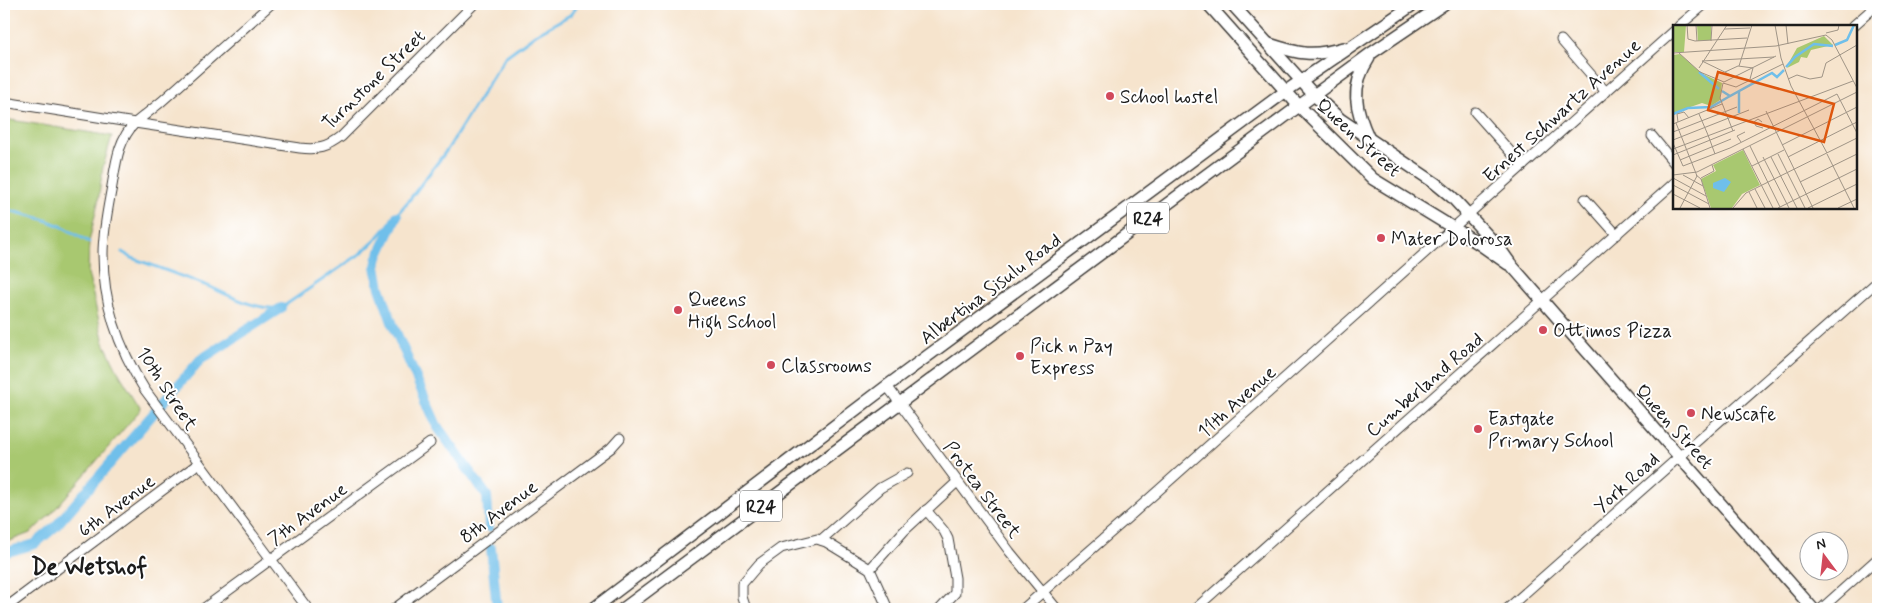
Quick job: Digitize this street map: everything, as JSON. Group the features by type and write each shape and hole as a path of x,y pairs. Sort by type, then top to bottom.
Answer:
{"main road":[{"name":"Queen Street","path":"1208,4 1299,106 1373,179 1512,266"},
{"name":"Queen Street","path":"1232,4 1300,81 1340,119 1435,183 1468,214 1813,609"},
{"name":"Albertina Sisulu Road","path":"593,609 887,386 1286,91 1414,4"},
{"name":"Albertina Sisulu Road","path":"623,609 1299,106 1373,52 1444,4"},
{"path":"1267,43 1295,52 1314,54 1356,44"},
{"path":"1370,139 1358,110 1356,90 1364,67 1373,52"}],"street":[{"name":"10th Street","path":"271,4 135,123 124,136 115,170 104,233 104,275 110,311 120,342 134,372 158,408 308,609"},
{"name":"Turnstone Street","path":"4,102 300,148 312,149 327,146 341,137 474,4"},
{"path":"1680,25 1705,4"},
{"path":"1853,25 1878,4"},
{"name":"Ernest Schwartz Avenue","path":"1468,214 1673,32"},
{"path":"1561,40 1606,92"},
{"path":"1475,112 1523,166"},
{"path":"1652,136 1673,162"},
{"name":"Cumberland Road","path":"1194,609 1673,184"},
{"path":"1585,199 1617,235"},
{"name":"11th Avenue","path":"1023,609 1468,214"},
{"name":"York Road","path":"1508,609 1878,280"},
{"name":"Protea Street","path":"887,386 1010,552 1057,609"},
{"name":"8th Avenue","path":"394,609 611,448 620,438"},
{"name":"7th Avenue","path":"203,609 430,443"},
{"name":"6th Avenue","path":"4,609 199,463"},
{"path":"746,609 742,597 742,584 759,564 781,548 821,540 880,488 907,473"},
{"path":"870,569 904,531 957,482"},
{"path":"926,510 944,531 948,539 955,578 955,593 940,609"},
{"path":"821,540 870,569 888,609"},
{"path":"1821,609 1878,558"}],"green space":[{"path":"4,119 112,136 103,167 98,202 89,242 88,273 104,343 120,375 141,409 51,514 30,533 4,543"}],"waterway":[{"path":"122,252 132,258 242,301 261,307 281,308 360,254 375,241 447,150 505,57 536,34 570,15 579,4"},
{"path":"4,209 43,219 63,227 89,242"},
{"path":"397,216 378,257 376,266 380,288 393,325 437,426 487,496 489,527"},
{"path":"4,553 35,544 55,527 200,360 281,308"},
{"path":"491,548 497,609"}],"place":[{"name":"School hostel","path":"1110,96"},
{"name":"Mater Dolorosa","path":"1381,238"},
{"name":"Queens High School","path":"678,310"},
{"name":"Ottimos Pizza","path":"1543,330"},
{"name":"Pick n Pay Express","path":"1020,356"},
{"name":"Classrooms","path":"771,365"},
{"name":"Newscafe","path":"1691,413"},
{"name":"Eastgate Primary School","path":"1478,429"}],"district":[{"name":"De Wetshof","path":"89,566"}]}
